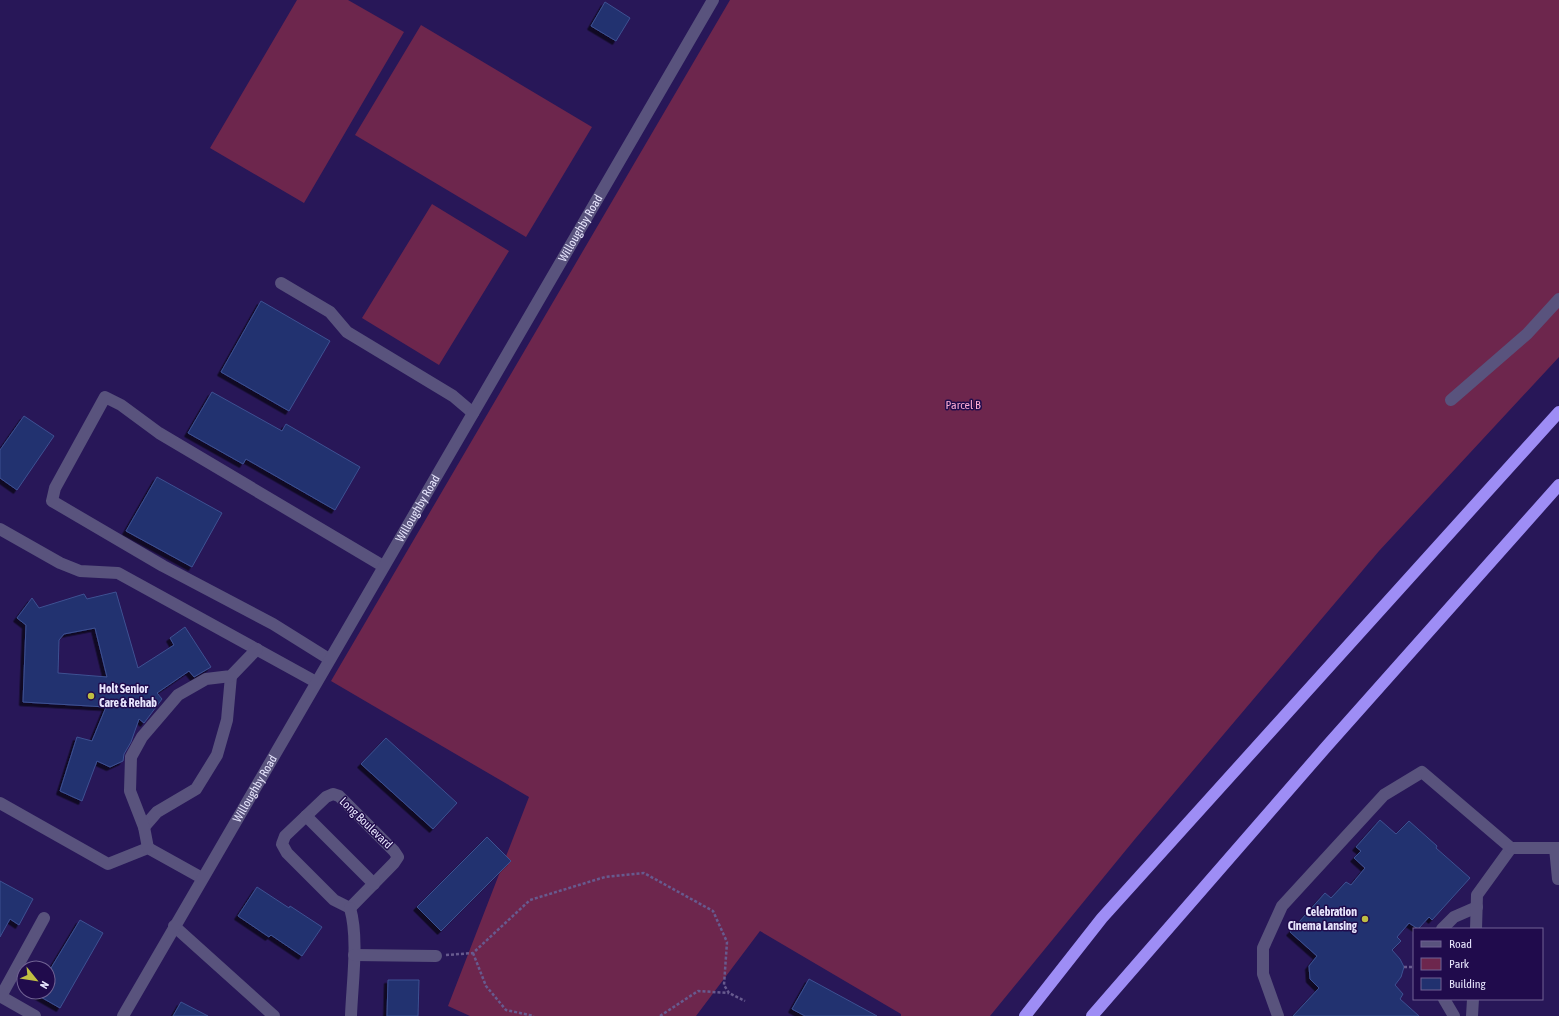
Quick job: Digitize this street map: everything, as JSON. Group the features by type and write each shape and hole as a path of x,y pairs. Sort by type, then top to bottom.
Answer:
{"highway":[{"path":"1025,1016 1102,918 1559,412"},
{"path":"1092,1016 1326,747 1559,485"}],"street":[{"name":"Willoughby Road","path":"123,1016 712,0"},
{"path":"281,283 330,312 347,332 453,396 473,413"},
{"path":"1451,400 1527,334 1559,299"},
{"path":"329,659 273,624 162,566 52,501 55,488 106,397 121,405 159,433 383,566"},
{"path":"0,529 60,563 80,571 118,573 316,682"},
{"path":"144,827 157,812 196,789 217,756 227,720 231,676 257,649"},
{"path":"148,848 144,827 130,791 131,757 142,737 178,696 206,679 231,676"},
{"path":"1278,1016 1263,974 1263,948 1282,906 1384,795 1422,772 1511,848 1557,848 1558,879"},
{"name":"Long Boulevard","path":"333,794 339,796 394,851 398,857 350,908 334,900 287,853 282,844 285,836 306,816 326,796 333,794"},
{"path":"0,803 108,864 148,848"},
{"path":"306,816 374,884"},
{"path":"148,848 202,878"},
{"path":"1476,928 1477,895 1511,848"},
{"path":"1443,928 1454,917 1477,906"},
{"path":"350,908 354,920 351,1016"},
{"path":"35,1016 0,996 44,918"},
{"path":"174,926 274,1016"},
{"path":"354,955 436,956"},
{"path":"1445,1000 1454,1016"},
{"path":"1472,1016 1473,1000"}],"path":[{"path":"436,956 473,953 530,900 605,877 644,873 713,911 727,942 724,985 729,993"},
{"path":"473,953 486,986 506,1010 534,1016"},
{"path":"1404,967 1413,967"},
{"path":"660,1016 698,991 729,993 745,1001"}],"green space":[{"path":"297,0 348,0 404,32 304,203 210,148"},
{"name":"Parcel B","path":"730,0 1559,0 1559,357 1379,551 1135,839 990,1016 901,1016 901,1014 760,931 696,1016 470,1016 448,1006 529,797 331,681"},
{"path":"421,25 592,127 526,237 355,135"},
{"path":"432,204 509,251 439,365 362,318"}],"building":[{"path":"605,2 630,18 616,41 591,26"},
{"path":"261,301 330,341 289,411 221,372"},
{"path":"212,392 282,431 286,424 360,467 335,510 246,459 243,464 188,433"},
{"path":"24,416 54,436 17,490 0,478 0,450"},
{"path":"157,477 222,513 192,567 126,531"},
{"name":"Holt Senior Care & Rehab","path":"116,592 138,668 174,645 170,638 185,627 211,667 194,677 189,671 157,693 162,699 144,723 139,719 131,742 124,754 123,761 110,767 97,761 82,801 60,791 77,737 92,741 106,707 23,702 26,625 17,618 32,598 39,608 84,594 87,599","holes":["95,628 107,677 58,673 59,640 64,634"]},
{"path":"386,738 457,803 433,829 361,764"},
{"name":"Celebration Cinema Lansing","path":"1380,820 1396,834 1409,821 1437,846 1436,848 1470,878 1432,920 1429,917 1419,928 1409,923 1397,937 1401,941 1392,950 1400,959 1404,967 1401,977 1395,985 1403,994 1400,999 1419,1016 1293,1016 1319,988 1310,979 1309,966 1317,956 1290,932 1325,893 1331,898 1346,882 1351,885 1365,868 1354,858 1361,851 1356,847"},
{"path":"487,837 511,861 441,931 417,907"},
{"path":"0,881 33,899 19,925 10,919 0,937"},
{"path":"257,887 322,927 302,956 271,935 269,937 238,916"},
{"path":"80,920 103,933 60,1008 46,1000 56,1000 56,960"},
{"path":"809,979 877,1016 805,1016 792,1009"},
{"path":"388,980 419,980 418,1016 387,1016"},
{"path":"181,1002 208,1016 173,1016"}],"place":[{"name":"Holt Senior Care & Rehab","path":"91,696"},
{"name":"Celebration Cinema Lansing","path":"1365,919"}]}
